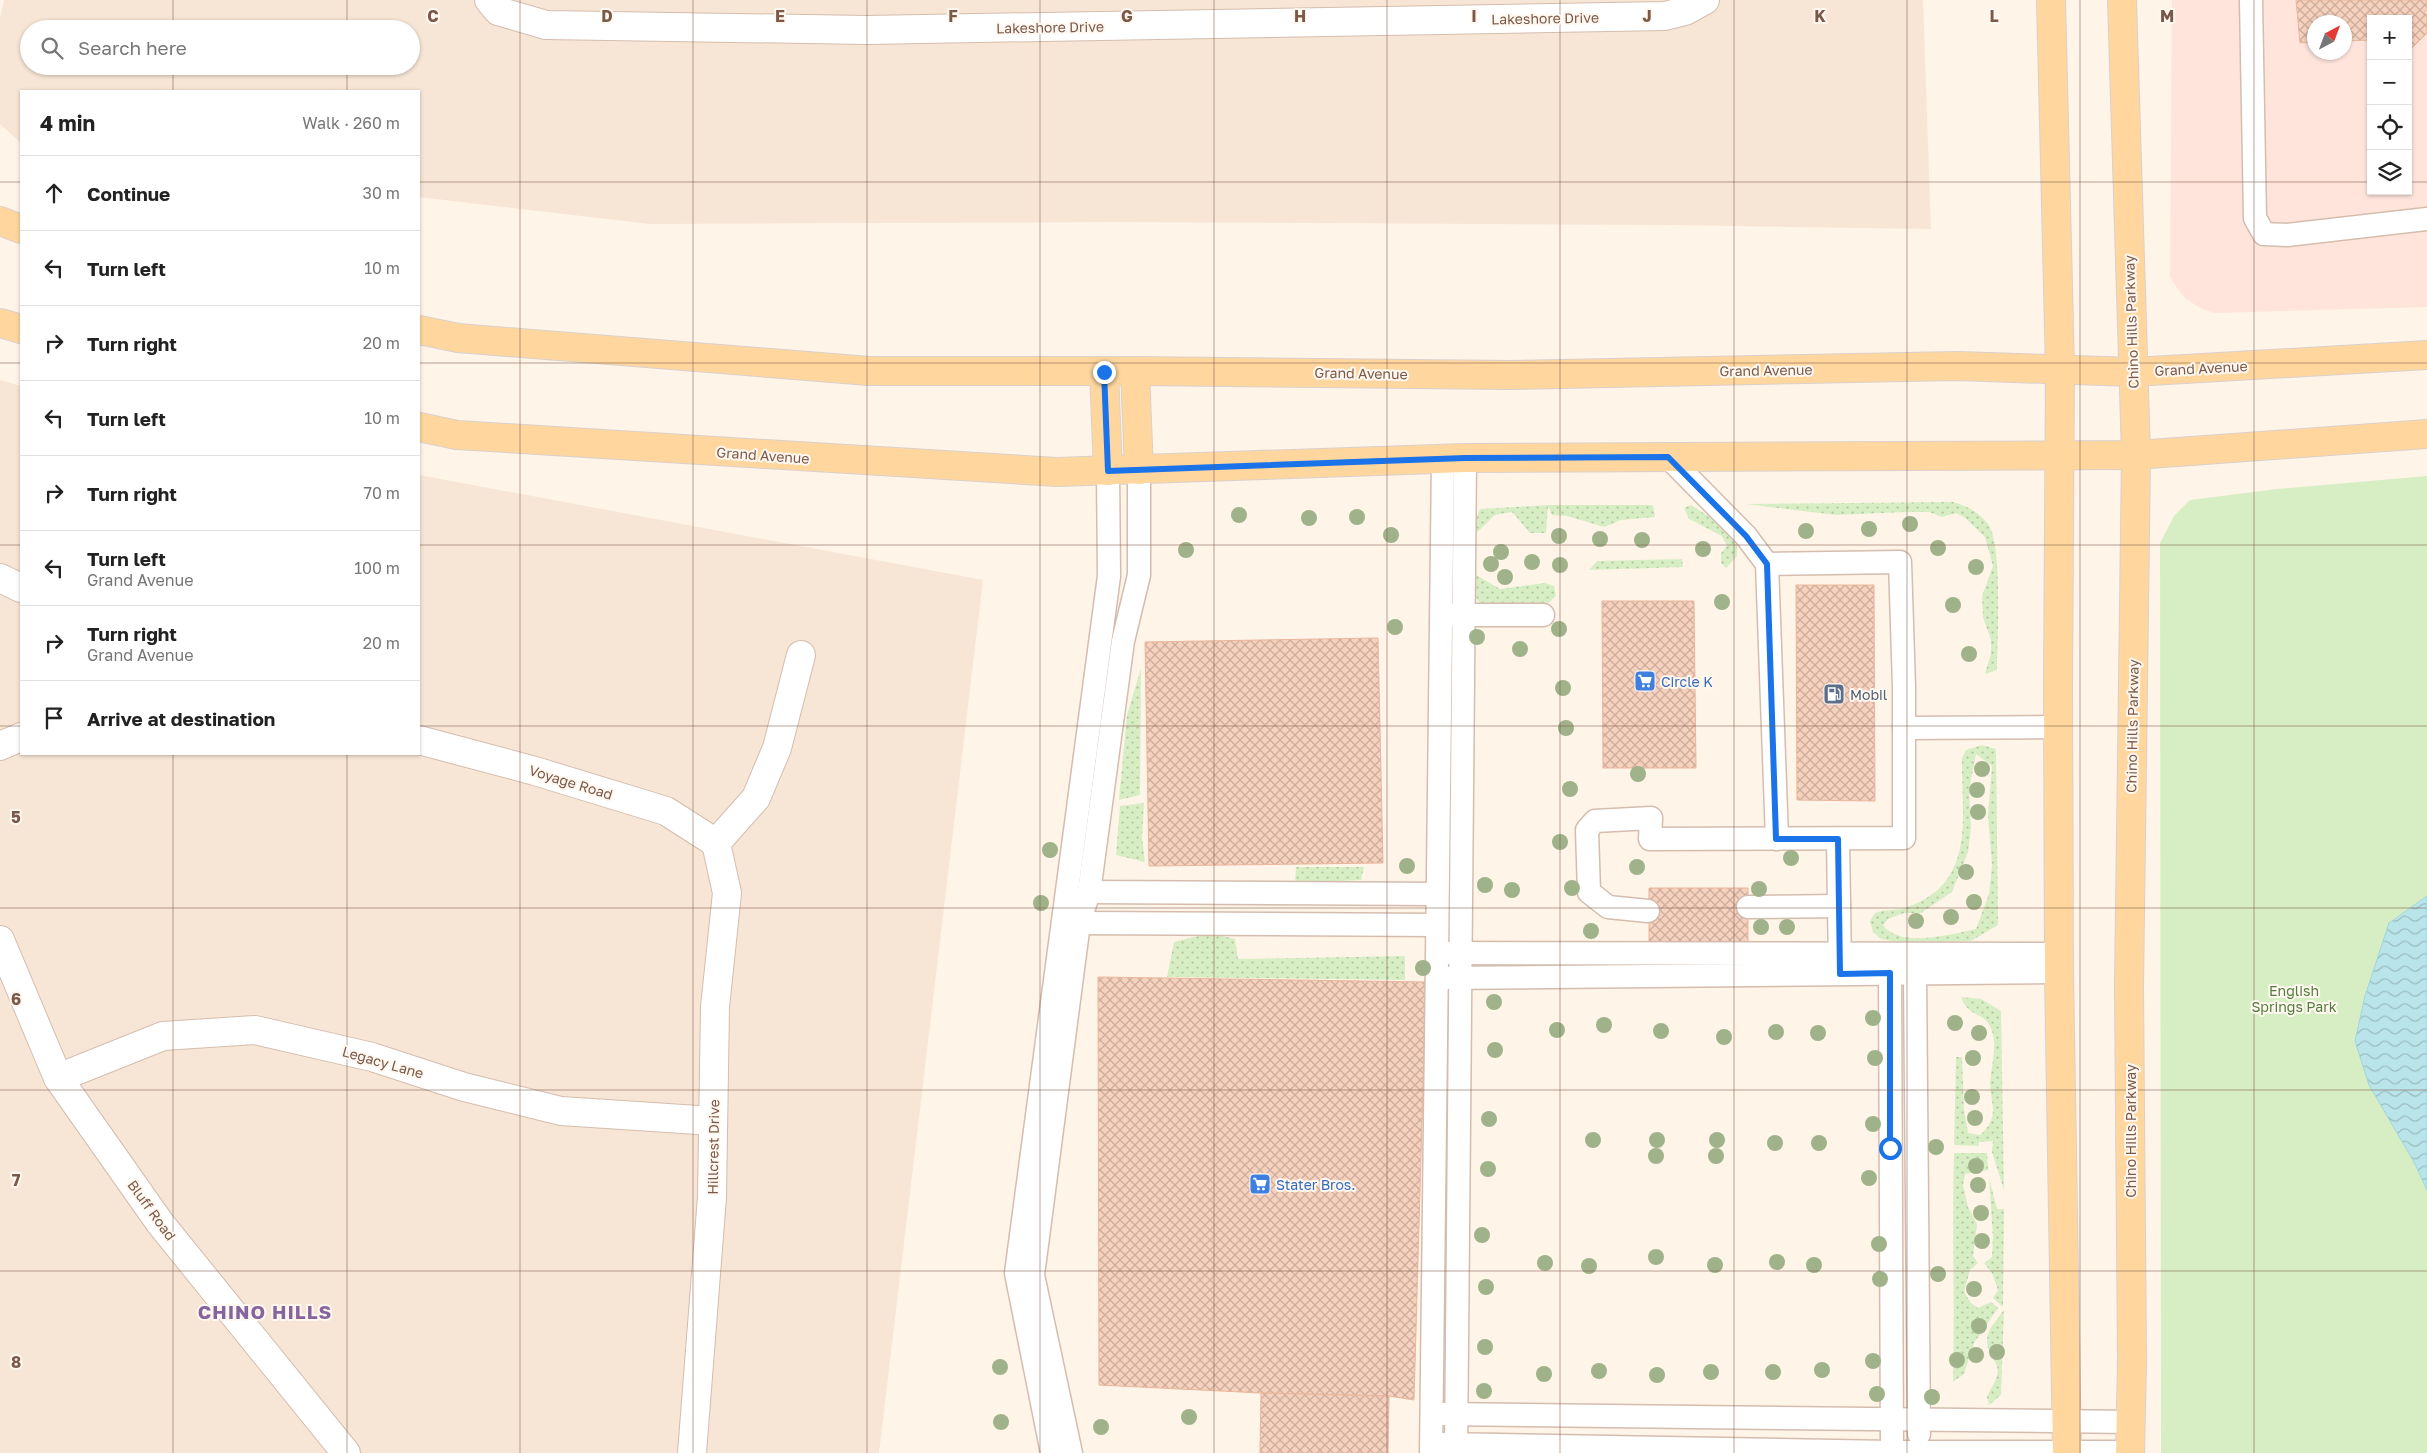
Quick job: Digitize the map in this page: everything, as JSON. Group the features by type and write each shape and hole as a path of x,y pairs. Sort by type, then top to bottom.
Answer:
{"main road":[{"path":"2051,0 2060,369 2059,963 2067,1452"},
{"name":"Chino Hills Parkway","path":"2122,0 2136,455 2129,979 2130,1453"},
{"path":"0,221 20,229"},
{"path":"0,322 20,329"},
{"name":"Grand Avenue","path":"420,330 458,338 869,371 1135,371 1508,375 1958,366 2133,372 2427,355"},
{"path":"1135,371 1139,470"},
{"path":"1104,372 1108,471"},
{"name":"Grand Avenue","path":"420,427 457,435 1057,472 1454,458 2136,455 2427,434"}],"street":[{"name":"Lakeshore Drive","path":"489,0 498,11 546,25 867,30 1665,16 1685,11 1705,0"},
{"path":"0,578 20,588"},
{"path":"716,843 756,798 777,748 801,655"},
{"path":"0,746 20,737"},
{"name":"Voyage Road","path":"420,740 536,771 666,811 716,843"},
{"name":"Hillcrest Drive","path":"692,1453 712,1198 715,1007 727,893 716,843"},
{"name":"Bluff Road","path":"0,940 58,1078 160,1223 346,1453"},
{"name":"Legacy Lane","path":"58,1078 163,1036 255,1030 372,1057 464,1087 561,1111 713,1121"}],"lane":[{"path":"2251,0 2254,218 2264,234 2287,235 2427,219"},
{"path":"1668,457 1746,536 1767,564 1776,839"},
{"path":"1454,458 1464,615 1456,1449"},
{"path":"1454,458 1441,616 1431,1448 2130,1453"},
{"path":"1071,1453 1033,1275 1079,923 1089,892 1123,641 1139,575 1139,470"},
{"path":"1052,1453 1016,1273 1109,576 1108,471"},
{"path":"1648,911 1608,907 1588,892 1587,830 1595,820 1651,818 1650,840 1904,838 1904,728 1900,562 1767,564"},
{"path":"1441,616 1543,615"},
{"path":"1904,728 2059,727"},
{"path":"1838,839 1840,964"},
{"path":"1089,892 1437,894"},
{"path":"1748,907 1839,906"},
{"path":"1079,923 1437,925"},
{"path":"1436,953 1840,964 1890,973 2059,963"},
{"path":"1436,978 1840,964 2059,963"},
{"path":"1890,973 1892,1452"},
{"path":"1915,973 1919,1452"},
{"path":"1431,1414 2131,1422"},
{"path":"1710,1417 1710,1451"},
{"path":"1734,1451 1735,1417"}],"shaded area":[{"path":"4,0 1923,0 1931,229 1669,225 1111,222 650,224 420,197 420,90 20,90 20,142 0,124 0,18"},
{"path":"2172,0 2427,0 2427,307 2215,313 2202,309 2186,299 2170,277"},
{"path":"0,380 20,386 20,755 420,755 420,475 983,580 879,1453 0,1453"}],"green space":[{"name":"English Springs Park","path":"2427,476 2427,1453 2161,1453 2160,543 2174,516 2190,500 2277,489"},
{"path":"1953,502 1963,505 1981,516 1988,524 1993,535 1996,551 1998,594 1997,670 1985,674 1991,653 1991,640 1983,617 1982,596 1993,566 1985,537 1964,517 1956,513 1942,517 1929,512 1836,515 1746,504"},
{"path":"1548,505 1653,505 1655,517 1621,520 1604,527 1567,516 1552,515 1548,506 1546,533 1530,533 1512,512 1495,515 1464,545 1480,509"},
{"path":"1691,505 1719,523 1737,539 1737,556 1726,568 1721,563 1721,553 1727,546 1722,536 1689,519 1684,508"},
{"path":"1682,559 1683,567 1589,570 1597,561"},
{"path":"1471,572 1500,589 1545,583 1554,586 1556,596 1544,607 1505,603 1480,604 1471,590"},
{"path":"1141,668 1140,795 1119,800 1127,715"},
{"path":"1982,745 1996,749 1998,925 1971,941 1901,943 1881,939 1873,932 1870,921 1875,913 1905,908 1928,897 1945,883 1955,866 1963,825 1962,758 1966,750","holes":["1976,754 1992,766 1988,815 1992,866 1989,894 1976,929 1926,938 1901,936 1891,932 1883,925 1888,919 1904,913 1921,913 1952,892 1968,852 1971,828 1969,790"]},
{"path":"1144,803 1142,838 1145,862 1116,855 1120,806"},
{"path":"1296,867 1364,867 1361,880 1295,883"},
{"path":"1210,933 1235,939 1238,959 1405,956 1405,980 1167,977 1174,942"},
{"path":"1961,997 1981,999 2001,1011 2004,1190 1992,1152 1993,1141 1979,1142 1979,1146 1954,1145 1956,1057 1962,1057 1964,1110 1968,1133 1980,1135 1989,1124 1993,1111 1990,1084 1994,1037 1988,1023 1967,1008"},
{"path":"1954,1153 1987,1153 1988,1170 1965,1174 1963,1185 1968,1207 1977,1224 1973,1256 1978,1263 1970,1270 1964,1292 1971,1303 1978,1308 1991,1302 1998,1308 1974,1343 1964,1374 1953,1382 1954,1325"},
{"path":"1989,1178 1997,1209 2004,1209 2003,1307 1993,1298 1998,1290 1992,1273 1984,1263 1992,1257 1993,1237"},
{"path":"2004,1310 2001,1395 1989,1405 1987,1397 1996,1379 1998,1370 1987,1344 1987,1337 1990,1329"}],"water":[{"path":"2427,896 2427,1190 2414,1162 2369,1085 2355,1041 2365,996 2389,923"}],"building":[{"path":"2296,0 2427,0 2427,10 2424,12 2427,15 2427,33 2412,48 2412,15 2367,15 2367,40 2352,41 2352,15 2307,15 2307,42 2300,43"},
{"path":"1796,585 1874,585 1875,801 1797,800"},
{"path":"1602,601 1694,601 1696,768 1603,768"},
{"path":"1378,638 1383,863 1149,866 1145,642"},
{"path":"1649,888 1748,888 1748,944 1649,945"},
{"name":"Stater Bros.","path":"1098,977 1426,982 1414,1400 1389,1396 1261,1393 1099,1385"},
{"path":"1261,1393 1389,1396 1388,1453 1260,1453"}],"place":[{"name":"Circle K","path":"1645,681"},
{"name":"Mobil","path":"1834,694"},
{"name":"Stater Bros.","path":"1260,1184"}],"district":[{"name":"CHINO HILLS","path":"265,1311"}],"route":[{"path":"1104,372 1108,471 1465,458 1668,457 1746,536 1767,564 1776,839 1838,839 1840,974 1890,973 1890,1148"}]}
